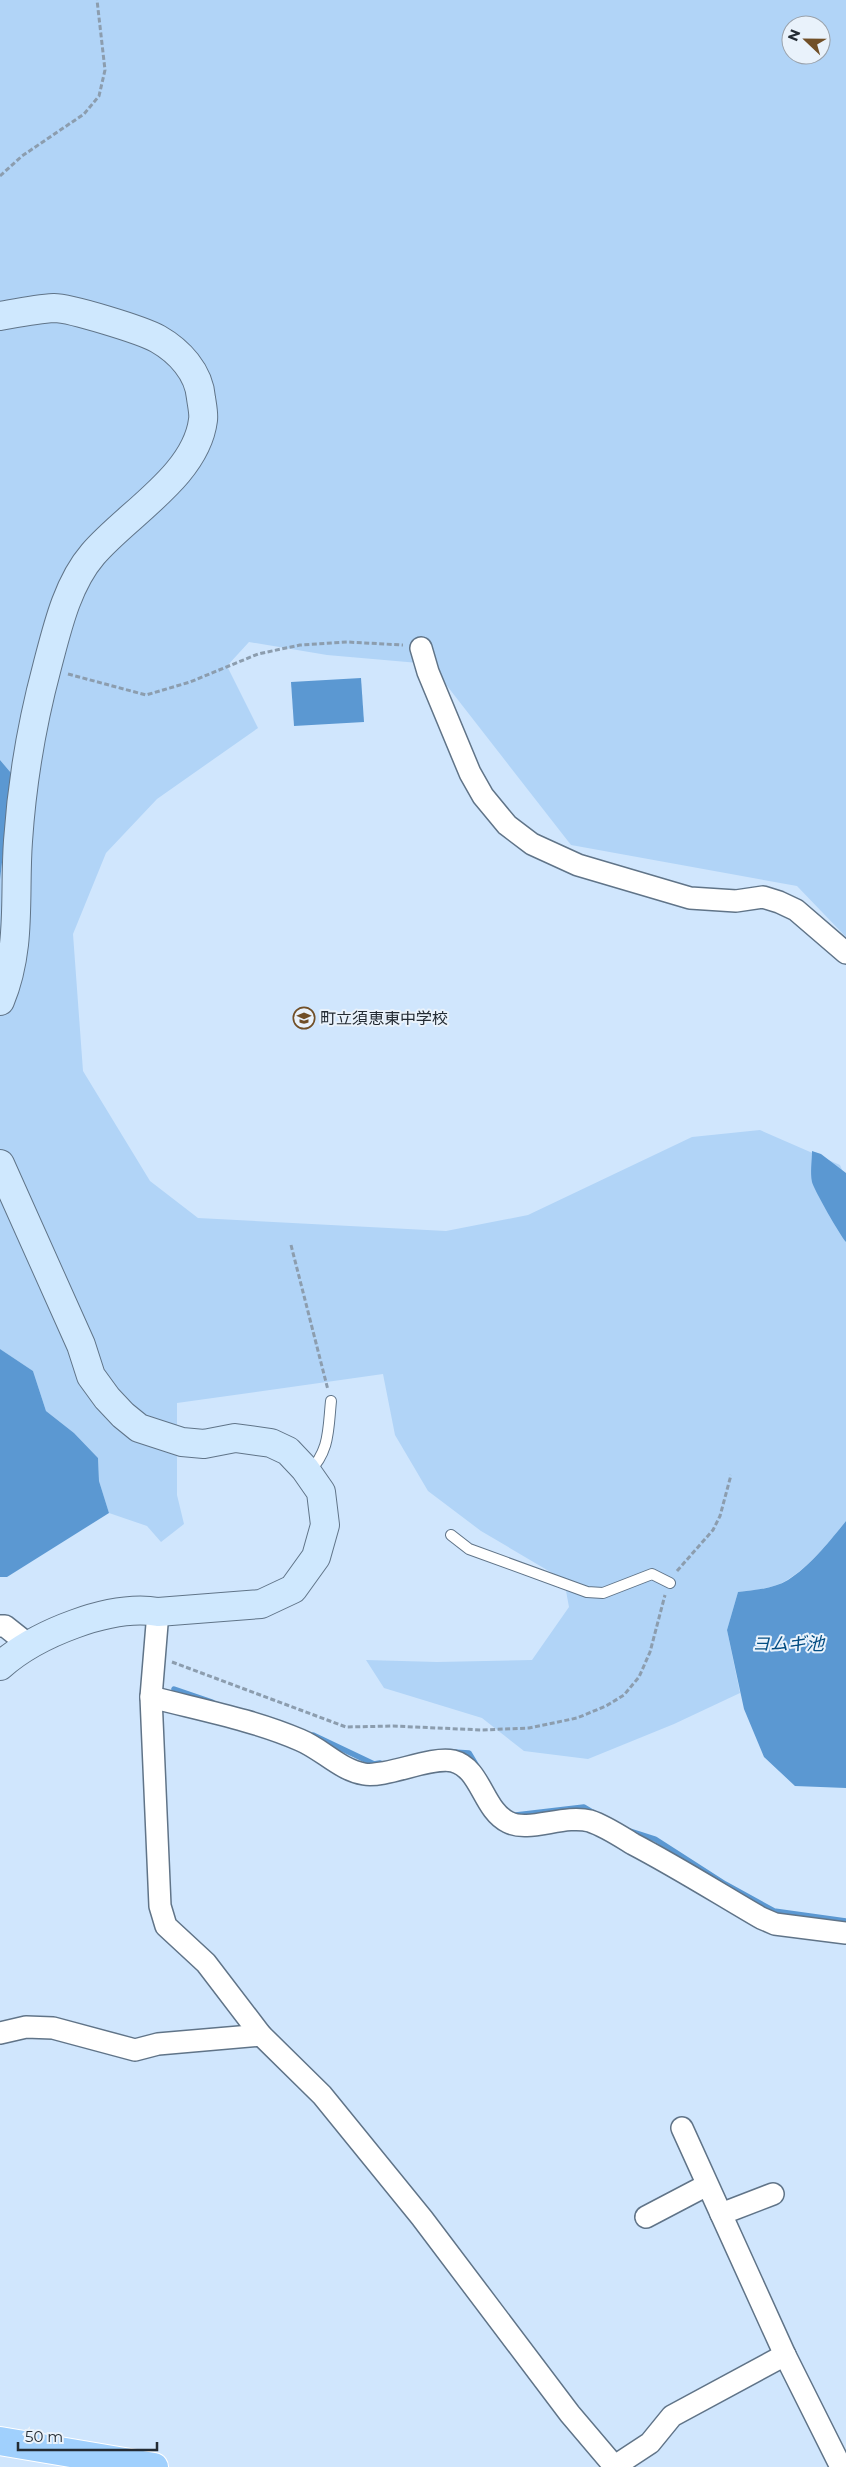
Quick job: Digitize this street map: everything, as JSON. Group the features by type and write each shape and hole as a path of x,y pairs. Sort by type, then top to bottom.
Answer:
{"main road":[{"path":"0,2441 49,2458 154,2467"}],"street":[{"path":"0,316 56,308 151,335 174,348 190,368 201,388 203,420 193,453 170,480 92,555 74,584 61,616 47,668 25,774 18,843 18,916 14,952 8,981 0,1001"},
{"path":"421,648 428,672 470,773 483,796 507,825 532,844 578,866 690,898 736,901 764,897 779,902 796,910 846,953"},
{"path":"0,1164 81,1345 91,1376 123,1415 139,1428 182,1442 204,1444 235,1438 271,1444 288,1451 308,1474 320,1492 325,1525 316,1557 293,1588 261,1604 158,1612 142,1609 103,1616 77,1623 29,1645 0,1666"},
{"path":"158,1612 151,1697 160,1906 166,1926 206,1963 261,2035 322,2095 422,2218 570,2414 615,2467 650,2443 672,2416 785,2355"},
{"path":"0,1626 5,1626 29,1645"},
{"path":"151,1697 293,1737 353,1771 366,1774 437,1762 454,1762 469,1770 491,1806 508,1822 528,1825 576,1818 593,1822 665,1860 761,1918 775,1924 846,1933"},
{"path":"0,2033 26,2027 53,2028 135,2050 158,2044 261,2035"},
{"path":"682,2128 785,2355 841,2467"},
{"path":"646,2217 708,2185"},
{"path":"721,2214 773,2194"}],"lane":[{"path":"308,1474 319,1462 325,1451 331,1401"},
{"path":"451,1535 468,1549 587,1592 603,1593 652,1574 670,1583"}],"path":[{"path":"0,176 22,156 84,114 98,96 105,70 97,0"},
{"path":"47,668 146,695 190,682 258,654 300,645 347,642 395,644 421,648"},
{"path":"291,1245 331,1401"},
{"path":"155,1656 346,1727 393,1726 482,1730 530,1728 576,1718 606,1706 624,1696 639,1677 650,1652 670,1583 675,1574 713,1530 720,1516 731,1475"}],"shaded area":[{"path":"0,0 846,0 846,937 797,886 571,845 430,664 327,655 249,642 227,666 258,728 157,799 106,853 73,934 83,1071 150,1181 198,1218 446,1231 528,1215 692,1137 760,1130 840,1165 846,1179 846,1521 811,1561 795,1575 782,1583 770,1587 738,1592 727,1630 740,1693 674,1724 588,1759 524,1751 482,1718 384,1688 366,1660 437,1662 532,1660 569,1607 564,1580 481,1531 428,1491 395,1435 383,1374 177,1403 177,1495 184,1524 161,1542 147,1526 109,1513 99,1481 98,1458 74,1433 46,1411 33,1371 0,1349 0,880 4,845 17,780 0,760"}],"water":[{"path":"361,678 364,722 294,726 291,682"},
{"path":"0,760 17,780 4,845 0,880"},
{"path":"812,1151 821,1154 846,1173 846,1242 812,1182"},
{"path":"0,1349 33,1371 46,1411 74,1433 98,1458 99,1481 109,1513 7,1577 0,1577"},
{"name":"ヨムギ池","path":"846,1521 846,1788 795,1786 764,1757 744,1709 727,1630 738,1592 770,1587 796,1575 826,1545"}],"waterway":[{"path":"174,1689 212,1702"},
{"path":"313,1735 374,1764 380,1763"},
{"path":"453,1752 469,1753 478,1768"},
{"path":"516,1815 584,1807 594,1813"},
{"path":"627,1830 655,1839 725,1884 774,1911 846,1921"}],"place":[{"name":"町立須恵東中学校","path":"304,1018"}]}
